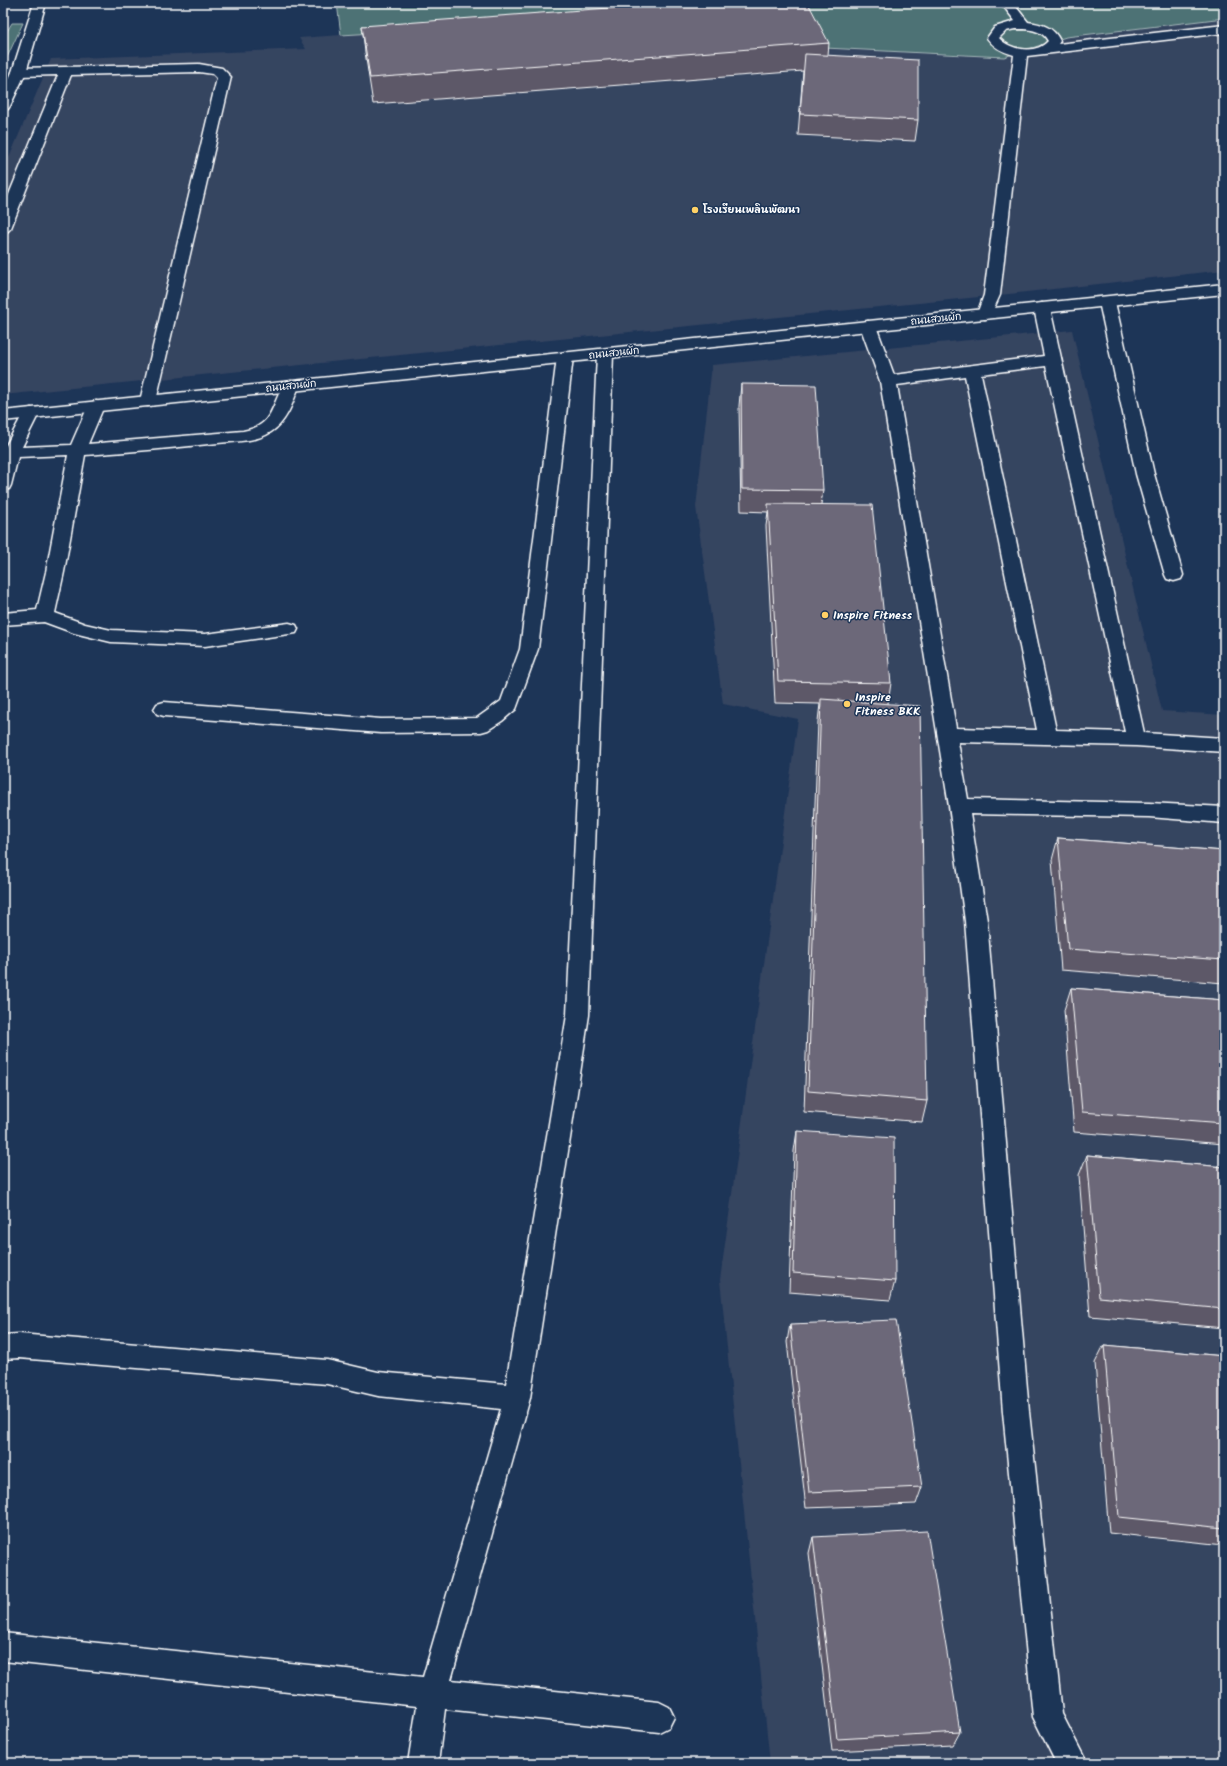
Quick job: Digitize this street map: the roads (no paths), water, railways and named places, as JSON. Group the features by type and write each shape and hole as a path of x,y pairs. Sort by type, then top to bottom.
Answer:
{"street":[{"path":"3,106 19,72 40,3"},
{"path":"19,72 199,68 217,71 224,77 148,401"},
{"path":"3,228 66,71"},
{"name":"ถนนสวนผัก","path":"3,416 1224,290"},
{"path":"1107,302 1145,474 1174,575"}],"lane":[{"path":"1007,3 1024,25"},
{"path":"1047,49 1054,41 1053,37 1049,33 1034,27 1024,25 1005,26 998,29 994,33 993,38 1002,47 1021,52 1036,52 1047,49 1224,28"},
{"path":"985,314 992,295 1021,52"},
{"path":"1042,308 1136,739"},
{"path":"868,326 888,381 960,806 976,921 1016,1412 1048,1717 1072,1763"},
{"path":"423,1763 433,1692 517,1398 578,1015 605,354"},
{"path":"164,709 381,726 481,725 509,704 529,650 565,358"},
{"path":"888,381 1053,360"},
{"path":"972,370 1048,737"},
{"path":"11,452 77,451 165,444 259,433 272,425 278,417 291,386"},
{"path":"45,616 55,572 77,451 96,406"},
{"path":"3,485 11,452 31,413"},
{"path":"3,619 45,616 81,629 111,636 206,640 289,629"},
{"path":"948,735 1136,739 1224,745"},
{"path":"960,806 1149,810 1224,815"},
{"path":"3,1347 19,1346 327,1372 378,1384 517,1398"},
{"path":"3,1647 659,1717"}],"place":[{"name":"โรงเรียนเพลินพัฒนา","path":"695,210"},
{"name":"Inspire Fitness","path":"825,615"},
{"name":"Inspire Fitness BKK","path":"847,704"}]}
